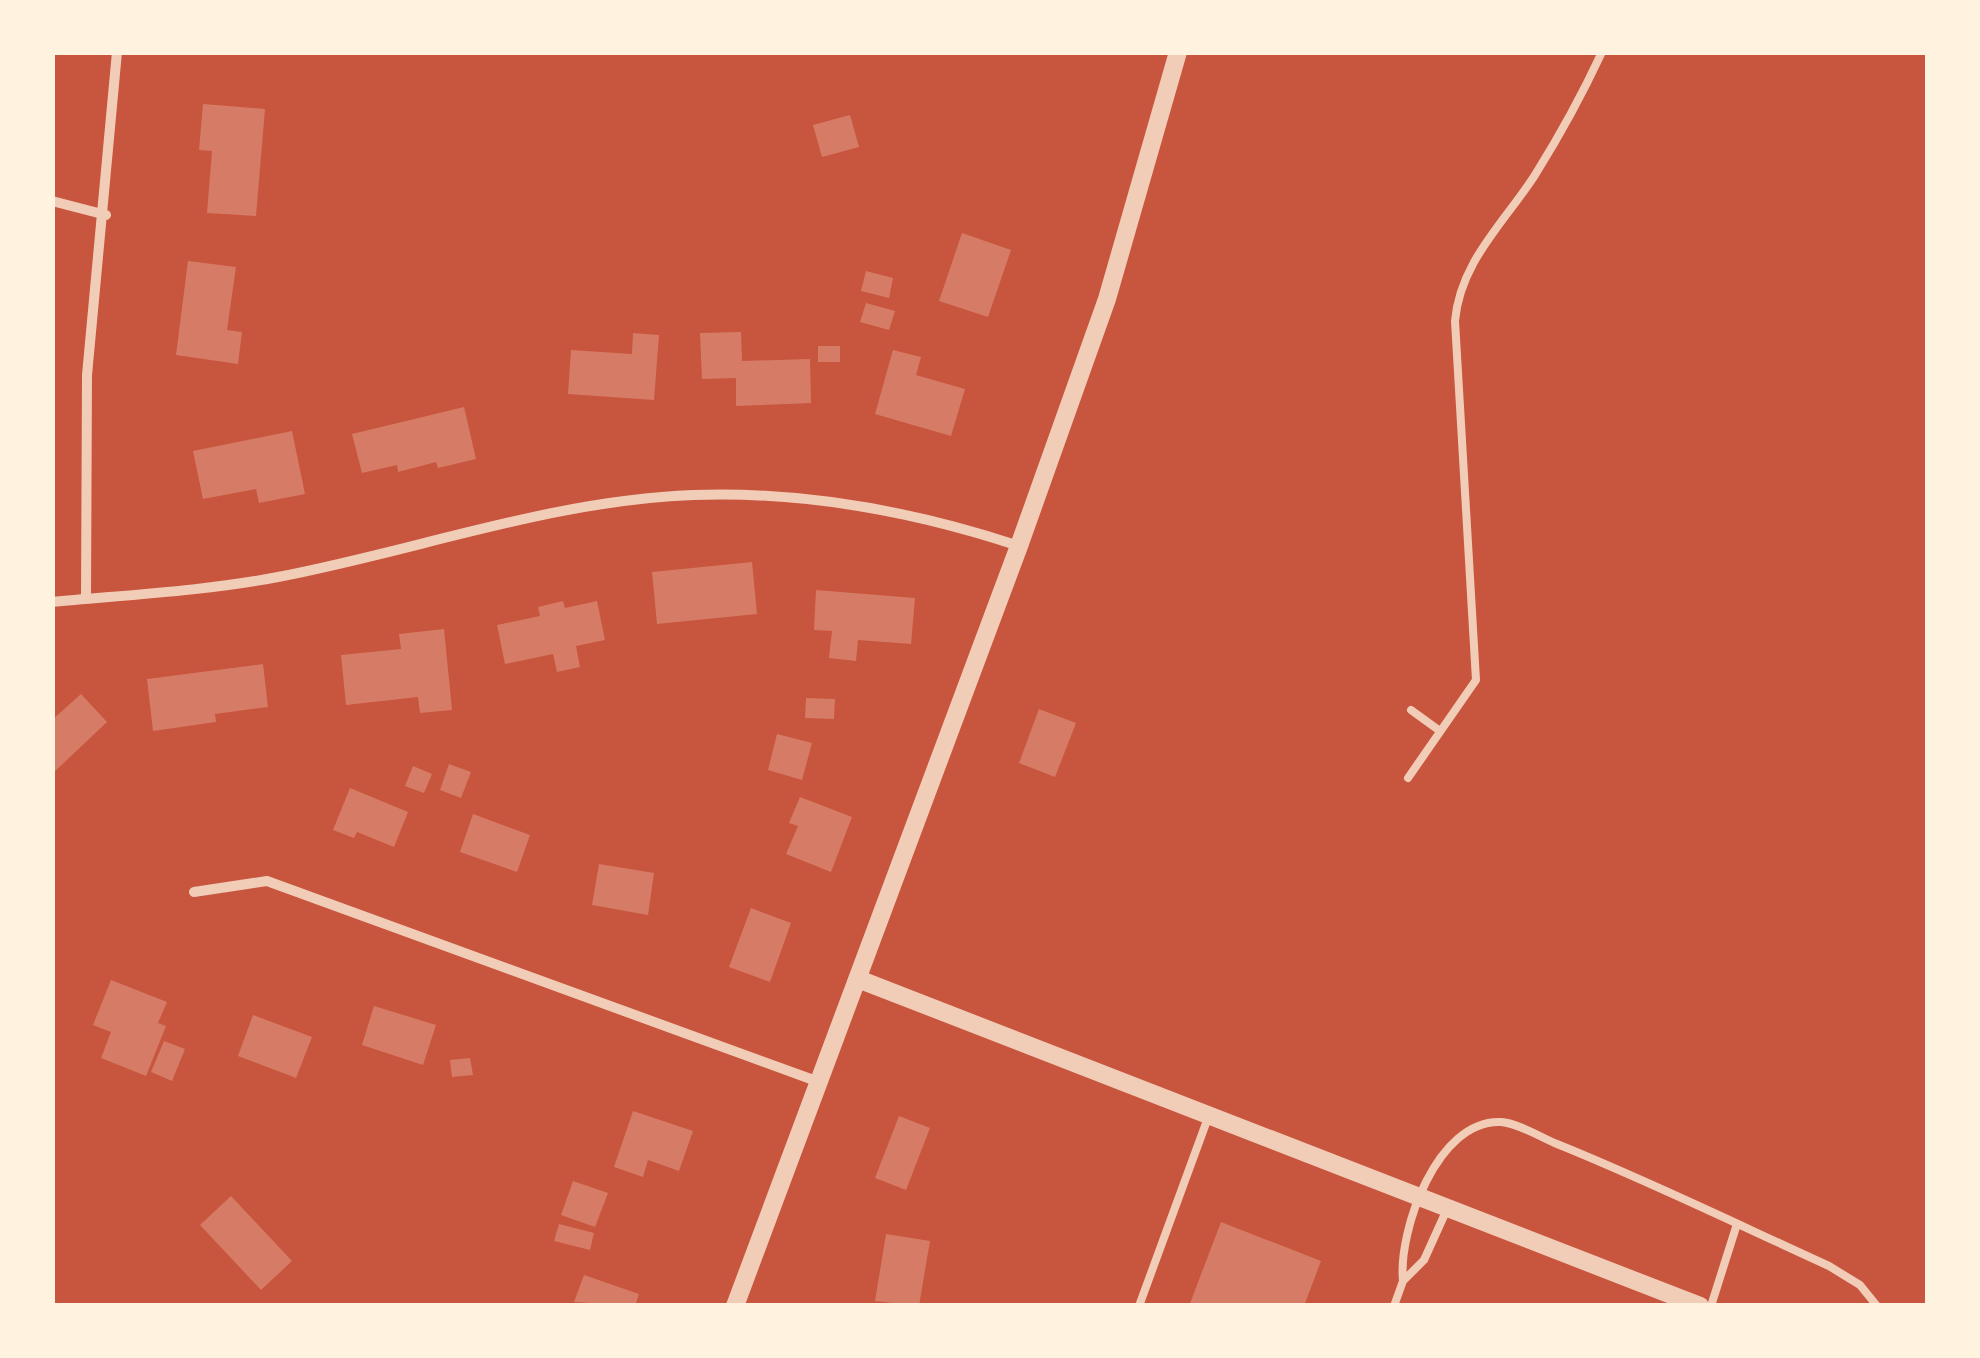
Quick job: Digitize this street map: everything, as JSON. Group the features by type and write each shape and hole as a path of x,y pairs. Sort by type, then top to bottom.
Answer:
{"street":[{"path":"86,598 88,375 106,215 118,52"},
{"path":"735,1306 1019,546 1107,299 1178,52"},
{"path":"52,200 106,215"},
{"path":"52,602 275,578 564,512 689,494 774,495 864,504 1019,546"},
{"path":"194,892 267,881 820,1082"},
{"path":"858,980 1700,1306"}],"lane":[{"path":"1408,778 1476,680 1478,659 1455,321 1458,293 1466,272 1571,116 1602,52"},
{"path":"1411,710 1440,731"},
{"path":"1139,1306 1209,1115"},
{"path":"1403,1281 1400,1253 1418,1195 1460,1134 1500,1122 1828,1266 1860,1285 1877,1306"},
{"path":"1394,1306 1403,1281 1424,1260 1448,1206"},
{"path":"1711,1306 1737,1224"}],"building":[{"path":"203,104 265,109 256,216 207,213 212,151 199,150"},
{"path":"850,115 859,147 822,157 813,125"},
{"path":"962,233 1011,250 988,317 939,301"},
{"path":"188,261 236,267 227,330 242,332 238,364 176,355"},
{"path":"866,271 893,278 889,298 861,291"},
{"path":"866,303 895,311 889,330 860,322"},
{"path":"741,332 742,361 810,359 811,403 736,406 736,378 702,379 700,333"},
{"path":"633,333 659,335 654,400 568,394 571,350 632,354"},
{"path":"818,346 840,346 840,362 818,362"},
{"path":"893,350 921,357 916,375 965,389 951,436 875,414"},
{"path":"464,407 476,459 438,468 436,462 398,472 397,465 362,473 352,434"},
{"path":"292,431 305,494 259,503 256,489 203,499 193,451"},
{"path":"752,562 757,614 657,624 652,572"},
{"path":"816,590 915,598 911,644 858,640 856,661 829,658 832,631 814,630"},
{"path":"563,601 565,608 597,601 605,640 576,646 580,667 557,672 553,654 505,664 497,625 540,616 538,607"},
{"path":"444,629 452,710 420,713 418,697 346,705 341,655 401,649 399,634"},
{"path":"263,664 268,707 215,714 216,722 153,731 147,679"},
{"path":"81,694 107,722 52,774 52,720"},
{"path":"806,698 835,699 834,719 805,718"},
{"path":"1039,709 1076,723 1055,777 1019,763"},
{"path":"777,734 812,743 802,780 768,770"},
{"path":"449,764 471,772 461,798 440,790"},
{"path":"413,766 432,774 424,793 405,786"},
{"path":"350,788 408,812 394,847 357,832 354,838 333,830"},
{"path":"800,797 852,817 831,872 786,854 798,826 789,823"},
{"path":"473,814 530,835 517,872 460,852"},
{"path":"599,864 654,873 648,915 592,905"},
{"path":"751,908 791,923 770,982 729,967"},
{"path":"111,980 167,1002 158,1023 166,1026 146,1076 101,1058 111,1032 93,1025"},
{"path":"374,1006 436,1025 423,1065 362,1045"},
{"path":"253,1015 312,1037 296,1078 238,1056"},
{"path":"164,1041 185,1049 172,1081 151,1072"},
{"path":"470,1058 473,1075 452,1077 450,1060"},
{"path":"633,1111 693,1131 679,1171 648,1160 643,1177 614,1167"},
{"path":"899,1116 930,1128 906,1190 875,1178"},
{"path":"573,1181 608,1193 595,1227 561,1215"},
{"path":"231,1196 292,1261 261,1290 200,1225"},
{"path":"1221,1222 1321,1261 1304,1306 1189,1306"},
{"path":"559,1224 594,1233 590,1250 554,1241"},
{"path":"886,1234 930,1241 919,1306 875,1301"},
{"path":"584,1275 639,1294 635,1306 574,1302"}]}
